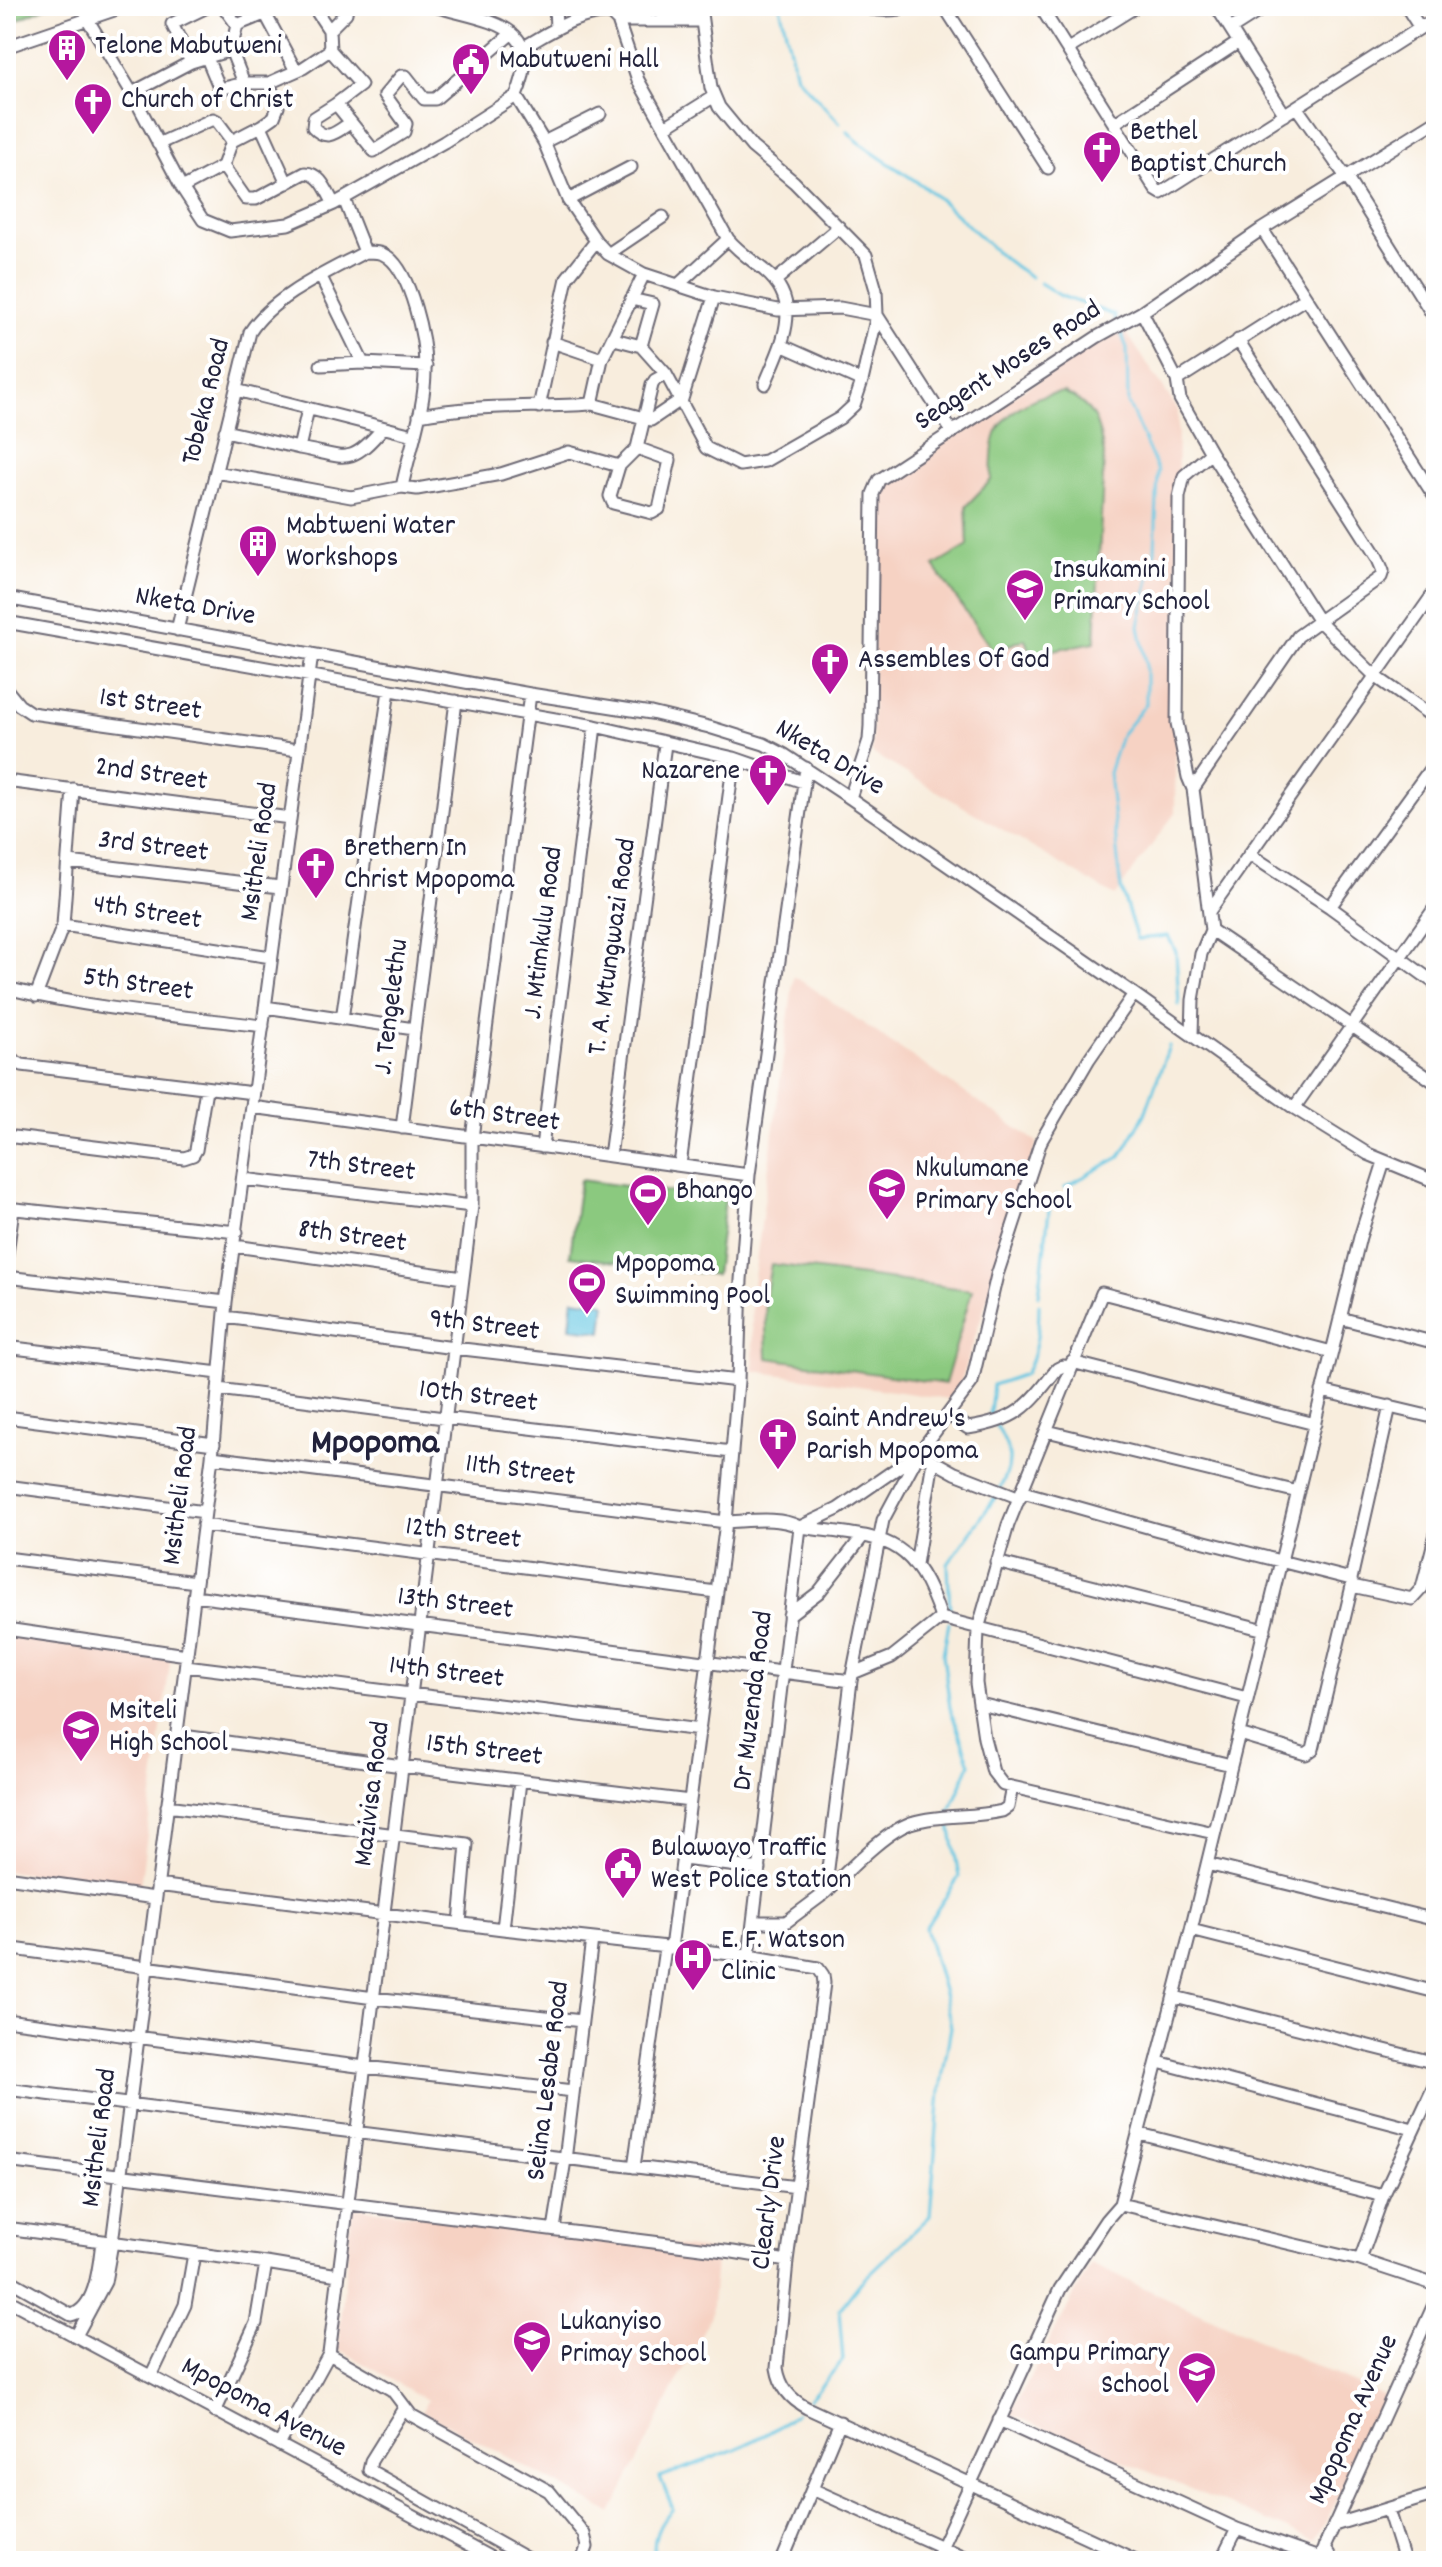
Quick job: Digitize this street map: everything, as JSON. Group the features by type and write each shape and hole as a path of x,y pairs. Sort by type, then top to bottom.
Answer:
{"street":[{"path":"6,47 126,6"},
{"path":"223,6 237,25 231,50 244,83"},
{"path":"237,25 284,6"},
{"path":"313,6 329,30 330,50 361,85 360,89 314,118 313,127 320,135 326,136 350,123"},
{"path":"329,30 346,13 347,6"},
{"path":"88,20 203,220 230,231 276,227 339,201 444,142 516,96 526,74 527,58 512,33 481,16 435,6"},
{"path":"555,6 556,29"},
{"path":"614,339 641,346 666,374 682,399 706,448 740,465 756,464 851,410 862,381 877,315 871,267 859,245 794,182 752,147 713,97 700,6"},
{"path":"860,6 871,10 913,6"},
{"path":"944,6 1048,168"},
{"path":"1040,6 1156,190 1161,193 1428,22"},
{"path":"1068,49 1137,6"},
{"path":"1216,6 1285,115"},
{"path":"1231,29 1267,6"},
{"path":"1406,6 1428,22 1436,33"},
{"path":"191,62 172,24 202,7"},
{"path":"522,48 556,29 599,12 610,13 618,21 638,80 728,239 784,293 788,311 781,345 765,384"},
{"path":"266,15 296,71"},
{"path":"618,21 702,21"},
{"path":"336,104 371,148 378,150 406,128 385,95 401,76 411,80 424,99 435,99 512,33"},
{"path":"1115,123 1239,42"},
{"path":"132,93 191,62 231,50"},
{"path":"207,58 220,89 244,83 269,83 330,50"},
{"path":"182,188 223,166 232,141 274,117 278,107 269,83"},
{"path":"516,96 544,142 568,200 608,254 644,274 714,297 788,311 840,308 877,315 951,430"},
{"path":"665,127 713,97"},
{"path":"1297,108 1346,177 1436,320"},
{"path":"544,142 600,114"},
{"path":"158,144 213,119 232,141"},
{"name":"Seagent Moses Road","path":"850,798 869,740 875,486 879,480 951,430 1142,312 1262,229 1436,121"},
{"path":"261,126 287,183"},
{"path":"223,166 246,199 256,199 305,173 317,175 339,201 365,252 379,252 391,259 404,276 419,324 426,366 419,415 402,487"},
{"path":"568,200 631,167"},
{"path":"608,254 663,217"},
{"path":"775,281 839,227"},
{"path":"1262,229 1435,494"},
{"path":"678,285 728,239"},
{"path":"539,407 567,278 596,241"},
{"name":"Tobeka Road","path":"177,630 250,332 259,319 283,299 365,252"},
{"path":"592,404 602,359 644,274"},
{"path":"321,277 363,363"},
{"path":"419,415 460,407 592,404 642,420 657,419 682,399 714,297"},
{"path":"1177,380 1306,298"},
{"path":"631,299 653,304 641,346"},
{"path":"1142,312 1177,380 1180,399 1318,620 1375,676 1436,719"},
{"path":"1193,789 1298,636 1381,577 1382,565 1238,340"},
{"path":"552,342 602,359"},
{"path":"781,345 862,381"},
{"path":"321,365 426,366"},
{"path":"637,448 670,460 657,512 610,500 619,466 637,448 652,385 666,374"},
{"path":"236,390 413,435"},
{"path":"299,448 308,409"},
{"path":"225,431 346,457 365,449 383,428"},
{"path":"216,472 351,497 501,474 573,451 619,466"},
{"path":"1192,1035 1193,1000 1201,954 1211,930 1193,789 1177,723 1179,497 1184,476 1211,453"},
{"path":"1210,910 1436,590"},
{"name":"Nketa Drive","path":"6,598 530,694 651,713 764,744 850,798 1294,1108 1384,1162 1436,1182"},
{"path":"6,622 595,726 734,758 803,782"},
{"name":"Msitheli Road","path":"76,2336 105,2282 107,2242 129,2106 214,1444 226,1302 312,654"},
{"name":"1st Street","path":"6,689 19,705 31,713 298,750"},
{"path":"342,1019 389,690"},
{"name":"Mazivisa Road","path":"279,2445 329,2354 472,1206 472,1138 530,694"},
{"name":"J. Tengelethu","path":"402,1128 456,701"},
{"name":"J. Mtimkulu Road","path":"542,1147 595,726"},
{"name":"T. A. Mtungwazi Road","path":"610,1156 665,744"},
{"path":"680,1165 734,758"},
{"path":"1330,907 1436,761"},
{"path":"634,2167 684,1859 709,1661 726,1522 738,1381 749,1175 806,768"},
{"name":"2nd Street","path":"6,781 290,818"},
{"path":"36,996 63,925 73,789"},
{"path":"1249,854 1330,907 1436,984"},
{"name":"3rd Street","path":"69,862 280,887"},
{"path":"1294,1108 1436,906"},
{"name":"4th Street","path":"63,925 271,957"},
{"path":"1211,930 1436,1083"},
{"name":"5th Street","path":"6,988 36,996 150,1013 263,1026"},
{"path":"825,1893 852,1677 883,1520 919,1453 972,1382 997,1275 1041,1141 1089,1059 1134,994"},
{"path":"265,1007 414,1029"},
{"path":"6,1056 22,1065 253,1093"},
{"path":"6,1136 184,1158 193,1155 196,1150 206,1089"},
{"name":"6th Street","path":"252,1107 749,1175"},
{"path":"935,2561 1060,2289 1120,2204 1175,1997 1360,1237 1384,1162"},
{"name":"7th Street","path":"243,1179 472,1206"},
{"path":"6,1261 9,1208 237,1232"},
{"name":"8th Street","path":"235,1246 463,1278"},
{"path":"6,1277 226,1302"},
{"path":"1214,1833 1003,1785 988,1760 975,1664 978,1629 1008,1525 1102,1293 1332,1352"},
{"name":"9th Street","path":"225,1317 454,1348 738,1381"},
{"path":"1340,1318 1436,1343"},
{"path":"6,1347 219,1373"},
{"path":"948,1414 968,1428 996,1424 1024,1408 1057,1369 1072,1365 1315,1424"},
{"name":"10th Street","path":"218,1389 732,1452"},
{"path":"1322,1391 1436,1418"},
{"path":"1239,1734 1306,1754 1313,1749 1390,1406"},
{"path":"6,1417 214,1444"},
{"path":"1047,1431 1298,1492"},
{"path":"919,1453 955,1473 1021,1495 1281,1561 1412,1599 1422,1588 1436,1534"},
{"path":"800,1527 838,1509 919,1453"},
{"name":"11th Street","path":"212,1457 726,1522"},
{"path":"916,1564 933,1461"},
{"name":"12th Street","path":"6,1486 428,1555 716,1592"},
{"path":"726,1522 785,1522 800,1527 879,1538 895,1545 916,1564 928,1583 941,1618"},
{"name":"Dr Muzenda Road","path":"749,1956 800,1527"},
{"path":"789,1615 819,1592 863,1536"},
{"path":"6,1558 196,1582"},
{"path":"996,1562 1265,1630"},
{"name":"13th Street","path":"194,1596 782,1672 852,1677"},
{"path":"852,1677 892,1657 941,1618"},
{"path":"941,1618 1247,1698"},
{"name":"14th Street","path":"6,1629 186,1660 410,1693 700,1730"},
{"path":"980,1704 1231,1765"},
{"name":"15th Street","path":"176,1735 690,1801"},
{"path":"503,1929 520,1781"},
{"path":"753,1922 786,1922 903,1826 921,1820 1002,1811 1008,1807 1012,1787"},
{"path":"167,1806 467,1844 460,1923"},
{"path":"684,1859 760,1869"},
{"path":"1207,1864 1436,1920"},
{"name":"Clearly Drive","path":"6,1877 383,1914 749,1956 818,1968 823,1975 787,2261 778,2357 779,2381 795,2401 1138,2561"},
{"path":"1191,1930 1436,1992"},
{"name":"Selina Lesabe Road","path":"554,2229 592,1939"},
{"path":"6,1948 374,1998 582,2021"},
{"path":"1175,1997 1436,2063"},
{"path":"6,2020 573,2091"},
{"path":"1158,2062 1413,2129"},
{"path":"1360,2260 1383,2196 1436,2082"},
{"path":"6,2089 797,2187"},
{"path":"1140,2134 1383,2196"},
{"path":"6,2161 787,2261"},
{"path":"1120,2204 1360,2260 1436,2285"},
{"path":"6,2228 338,2275"},
{"path":"6,2278 71,2315 76,2314 95,2284 107,2242"},
{"path":"151,2376 185,2305 194,2254"},
{"path":"215,2412 256,2323 266,2263"},
{"name":"Mpopoma Avenue","path":"6,2299 497,2561"},
{"name":"Mpopoma Avenue","path":"1320,2555 1436,2300"},
{"path":"329,2354 392,2390 411,2415 549,2491 584,2534 587,2547 582,2561"},
{"path":"404,2408 371,2461 369,2470 531,2561"},
{"path":"999,2420 1237,2529 1333,2561"},
{"path":"798,2561 783,2558 840,2422"},
{"path":"812,2489 973,2561"},
{"path":"1334,2525 1436,2494"},
{"path":"1388,2510 1404,2561"},
{"path":"1221,2561 1237,2529"}],"shaded area":[{"name":"Insukamini Primary School","path":"1122,326 1178,410 1175,813 1115,896 872,753 876,491 879,483"},
{"name":"Nkulumane Primary School","path":"794,976 1037,1142 955,1400 754,1371 751,1300"},
{"name":"Msiteli High School","path":"6,1635 171,1655 140,1887 6,1871"},
{"name":"Lukanyiso Primay School","path":"352,2207 717,2251 711,2315 611,2513 422,2411 427,2400 338,2349"},
{"name":"Gampu Primary School","path":"1091,2264 1383,2396 1315,2541 1010,2414"}],"green space":[{"path":"6,6 48,6 6,25"},
{"path":"1064,392 1089,410 1104,454 1095,642 1032,654 1025,639 993,651 934,566 968,546 966,506 991,480 995,438 1003,422 1032,400"},
{"name":"Bhango","path":"580,1180 725,1199 716,1275 570,1256"},
{"path":"771,1264 972,1290 945,1384 767,1358 765,1298"}],"water":[{"name":"Mpopoma Swimming Pool","path":"573,1299 605,1303 602,1332 570,1328"}],"waterway":[{"path":"780,6 796,76 840,123"},
{"path":"847,131 932,193 1004,258 1031,277"},
{"path":"1040,283 1061,296 1114,315 1115,320"},
{"path":"1120,330 1127,348 1128,403 1158,471 1155,551 1139,626 1146,663 1146,704 1121,735 1109,773 1121,889 1137,939 1168,936 1176,952 1179,1005"},
{"path":"1065,1187 1120,1157 1145,1114 1169,1046"},
{"path":"1039,1295 1050,1202 1057,1195"},
{"path":"993,1418 990,1412 993,1385 1025,1374 1029,1366 1036,1340 1039,1304"},
{"path":"996,1425 1009,1456 1008,1470 1000,1488"},
{"path":"950,1615 948,1564 997,1495"},
{"path":"949,1623 943,1654 950,1708 970,1764 949,1813"},
{"path":"809,2400 843,2360 839,2310 861,2282 930,2216 940,2090 951,2027 925,1928 959,1877 950,1824"},
{"path":"656,2561 654,2546 657,2532 673,2509 660,2477 752,2442 796,2412"}],"place":[{"name":"Telone Mabutweni","path":"67,82"},
{"name":"Mabutweni Hall","path":"471,96"},
{"name":"Church of Christ","path":"93,136"},
{"name":"Bethel Baptist Church","path":"1102,184"},
{"name":"Mabtweni Water Workshops","path":"258,578"},
{"name":"Insukamini Primary School","path":"1025,622"},
{"name":"Assembles Of God","path":"830,696"},
{"name":"Nazarene","path":"768,807"},
{"name":"Brethern In Christ Mpopoma","path":"316,900"},
{"name":"Nkulumane Primary School","path":"887,1221"},
{"name":"Bhango","path":"648,1227"},
{"name":"Mpopoma Swimming Pool","path":"587,1316"},
{"name":"Saint Andrew's Parish Mpopoma","path":"778,1471"},
{"name":"Msiteli High School","path":"81,1763"},
{"name":"Bulawayo Traffic West Police Station","path":"623,1900"},
{"name":"E. F. Watson Clinic","path":"693,1992"},
{"name":"Lukanyiso Primay School","path":"532,2374"},
{"name":"Gampu Primary School","path":"1197,2405"}],"district":[{"name":"Mpopoma","path":"375,1445"}]}
